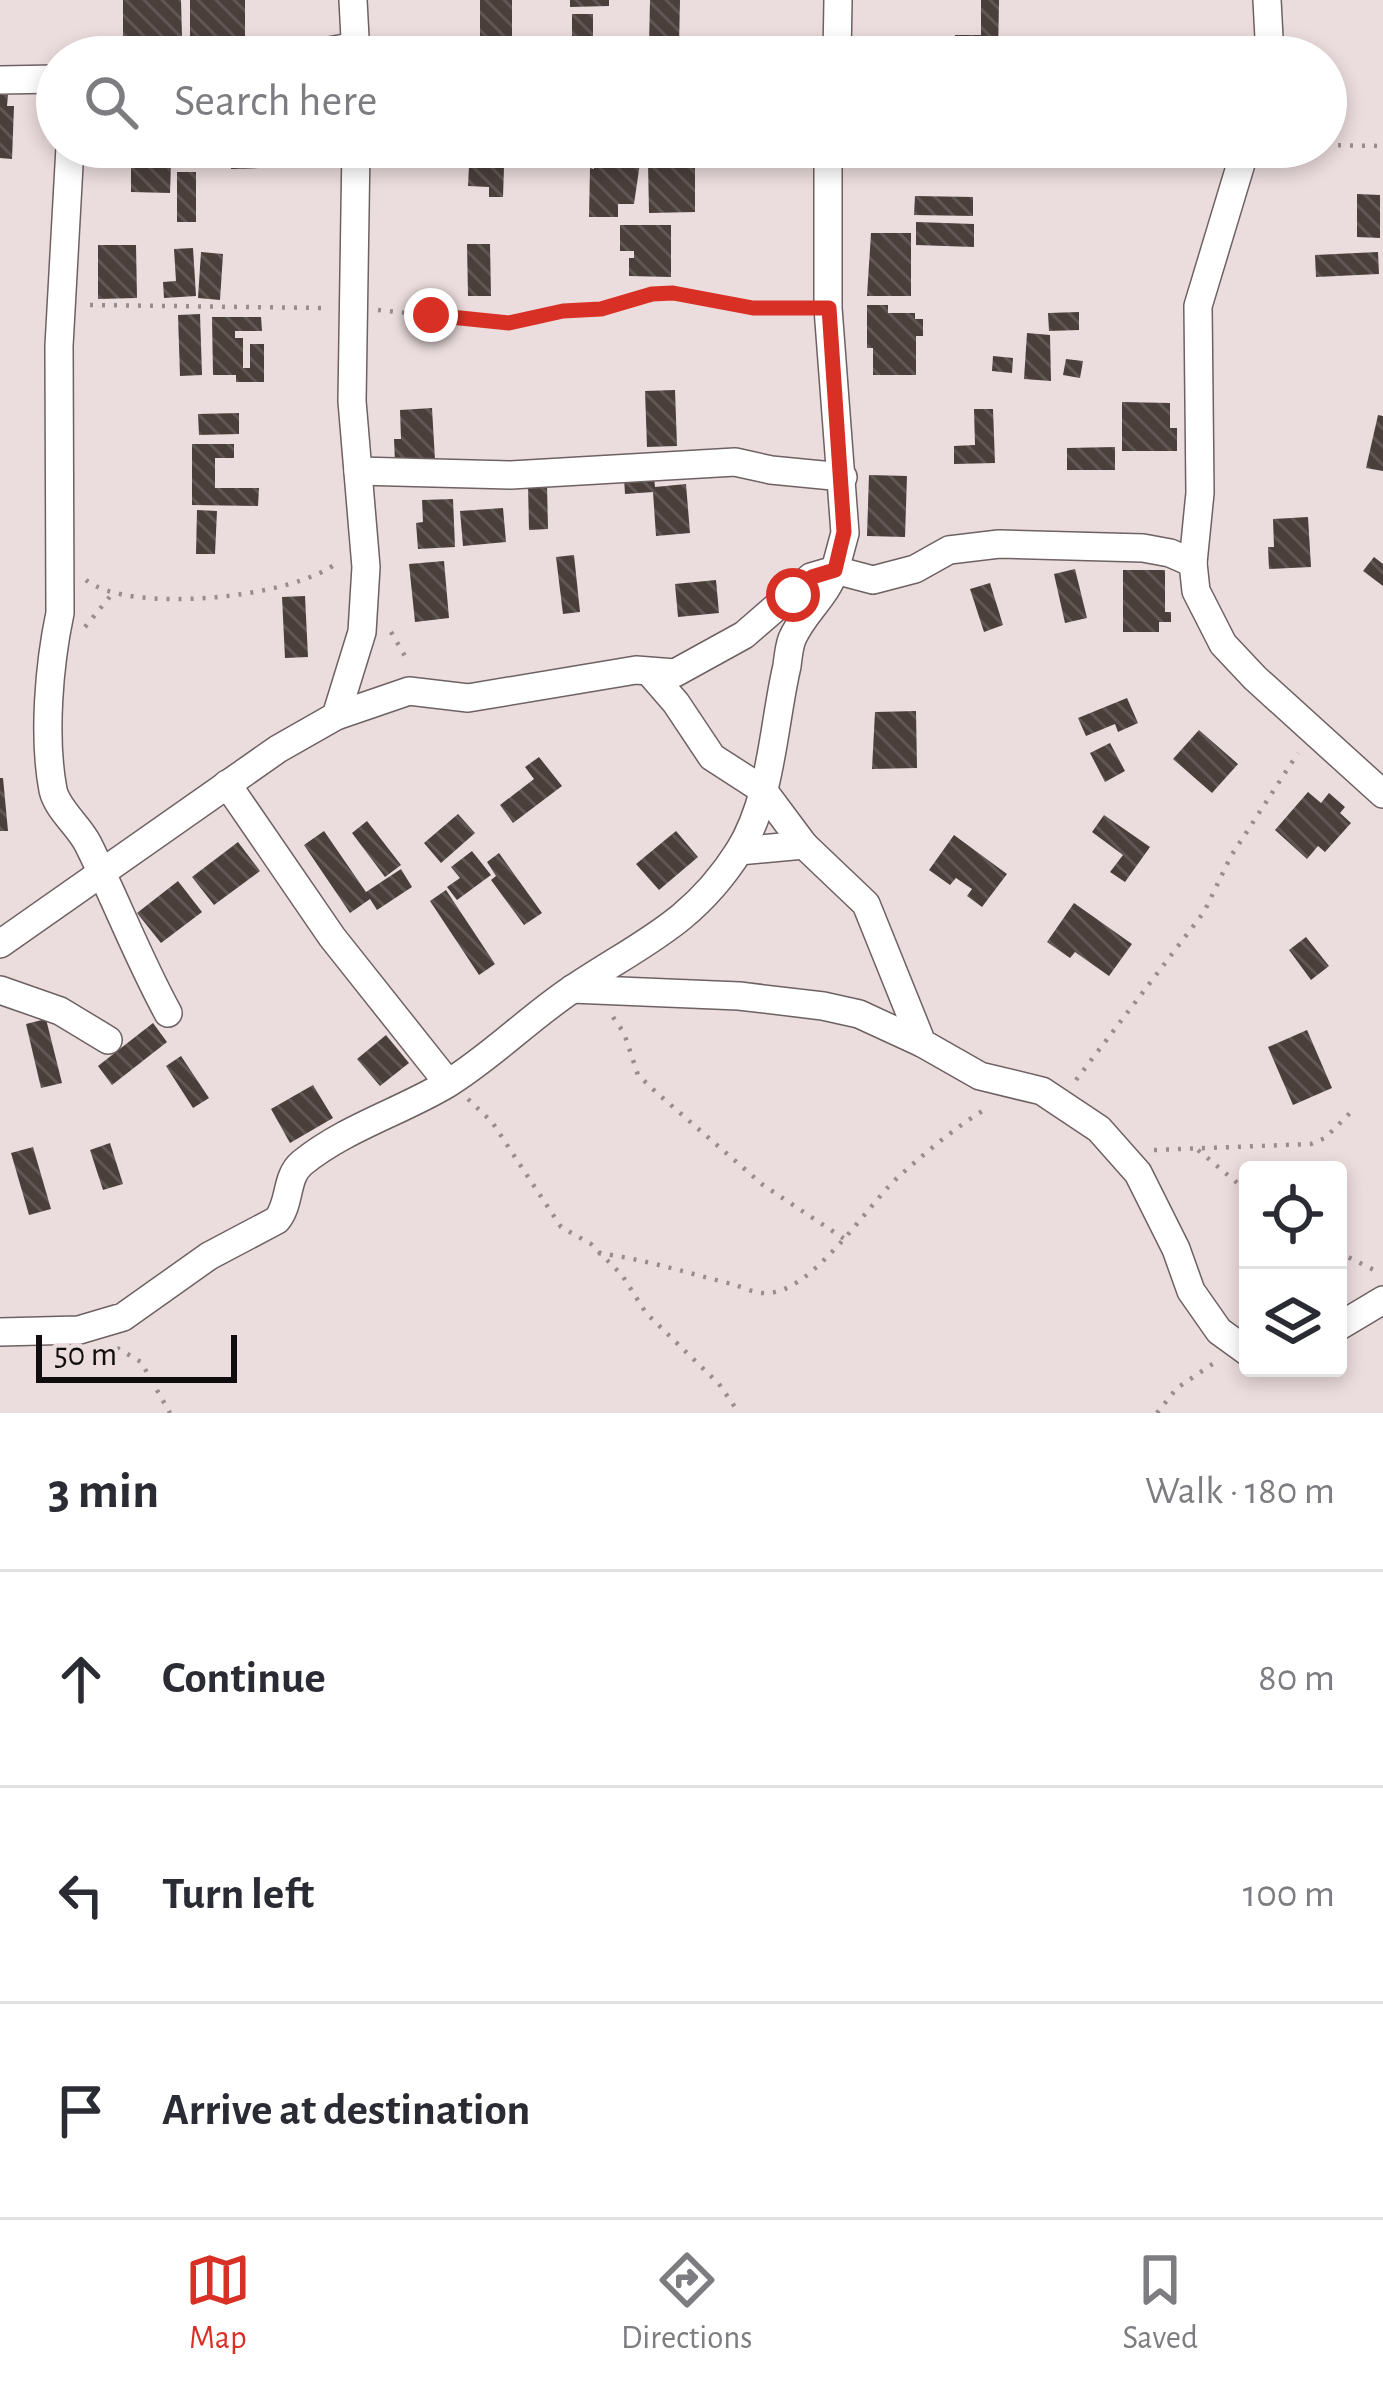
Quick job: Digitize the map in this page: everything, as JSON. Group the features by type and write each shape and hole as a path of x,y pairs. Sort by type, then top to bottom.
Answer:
{"street":[{"path":"353,0 355,36"},
{"path":"837,36 838,0"},
{"path":"1267,0 1269,36"},
{"path":"0,80 36,79"},
{"path":"69,168 62,304 60,613 52,655 54,794 87,840 135,952 168,1012"},
{"path":"336,716 362,632 366,567 352,401 356,168"},
{"path":"0,1332 79,1330 123,1317 208,1256 268,1227 285,1211 291,1181 301,1164 448,1083 656,940 692,909 739,851 763,790 792,639 820,602 835,570 844,532 829,308 827,168"},
{"path":"1240,168 1198,306 1196,591 1223,644 1383,794"},
{"path":"358,471 511,475 735,462 843,477"},
{"path":"1143,548 1182,536 1196,519"},
{"path":"0,944 227,784 336,716 397,694 468,698 636,670 675,673 744,635 812,577 835,570 873,580 915,569 949,550 975,545 1143,548 1193,563"},
{"path":"650,673 712,758 763,790 804,845 866,904 922,1043"},
{"path":"227,784 332,937 448,1083"},
{"path":"739,851 804,845"},
{"path":"0,990 60,1011 108,1040"},
{"path":"578,991 739,996 859,1014 980,1076 1025,1086 1054,1100 1099,1129 1138,1173 1191,1291 1219,1331 1239,1346"},
{"path":"1347,1322 1383,1300"}],"path":[{"path":"1347,145 1383,146"},
{"path":"62,304 354,308 509,323 673,293 753,308 829,308"},
{"path":"60,559 112,594 248,596 334,566 363,534"},
{"path":"391,631 402,656 437,694"},
{"path":"1054,1100 1071,1087 1204,912 1231,856 1300,750 1318,733"},
{"path":"578,991 618,1022 638,1075 657,1094 763,1185 846,1240"},
{"path":"448,1083 492,1122 561,1227 591,1244 632,1287 656,1325 719,1384 739,1413"},
{"path":"598,1253 638,1258 678,1273 770,1294 821,1263 891,1184 960,1124 1025,1086"},
{"path":"1144,1148 1310,1144 1325,1138 1352,1111"},
{"path":"1196,1149 1239,1185"},
{"path":"1347,1257 1383,1275"},
{"path":"79,1330 142,1363 170,1413"},
{"path":"1157,1413 1177,1388 1239,1353"}],"building":[{"path":"123,0 181,0 182,36 123,36"},
{"path":"190,0 245,0 245,36 190,36"},
{"path":"480,0 512,0 512,36 480,36"},
{"path":"570,0 609,0 609,6 570,7"},
{"path":"650,0 680,0 679,36 649,36"},
{"path":"981,0 999,0 998,36 955,36 981,35"},
{"path":"572,14 593,14 593,36 572,36"},
{"path":"0,95 8,95 7,106 14,106 12,159 0,158"},
{"path":"131,168 171,168 170,193 131,192"},
{"path":"469,168 504,168 503,197 489,197 489,187 468,186"},
{"path":"590,168 639,168 634,204 618,204 618,217 589,217"},
{"path":"648,168 695,168 695,212 649,213"},
{"path":"177,172 196,172 196,222 177,222"},
{"path":"1357,194 1380,195 1380,238 1357,237"},
{"path":"915,196 973,197 973,216 914,215"},
{"path":"916,222 974,224 974,247 916,245"},
{"path":"620,225 671,225 671,277 629,276 634,251 620,251"},
{"path":"871,233 911,233 911,296 867,296"},
{"path":"467,244 490,244 491,296 468,296"},
{"path":"98,245 136,245 137,298 98,299"},
{"path":"193,248 196,296 164,298 163,282 176,281 174,249"},
{"path":"201,252 223,254 220,300 198,298"},
{"path":"1378,252 1379,274 1316,277 1315,255"},
{"path":"867,305 888,305 888,313 915,313 915,319 923,319 923,336 916,336 916,375 873,375 873,348 867,348"},
{"path":"1079,312 1079,330 1049,331 1048,313"},
{"path":"200,314 202,375 180,376 178,315"},
{"path":"212,317 261,317 262,331 235,331 235,338 243,338 243,368 250,368 250,344 264,344 264,382 236,382 236,375 213,375"},
{"path":"1027,333 1050,335 1051,381 1024,379"},
{"path":"993,356 1013,358 1012,373 992,371"},
{"path":"1066,359 1083,361 1080,378 1063,375"},
{"path":"675,390 677,446 647,447 645,391"},
{"path":"1122,402 1170,403 1170,428 1177,428 1177,451 1122,451"},
{"path":"432,408 435,460 395,462 394,439 401,439 400,410"},
{"path":"974,409 993,409 995,463 954,464 954,446 975,445"},
{"path":"239,413 239,434 199,435 198,414"},
{"path":"1378,415 1383,416 1383,471 1366,468"},
{"path":"192,444 234,444 234,458 215,458 215,488 259,488 258,506 192,505"},
{"path":"1115,447 1115,470 1067,470 1067,448"},
{"path":"869,475 907,476 905,537 867,536"},
{"path":"654,476 655,487 686,484 690,533 656,536 653,492 625,494 624,478"},
{"path":"528,485 547,485 548,529 529,530"},
{"path":"453,499 455,547 418,549 416,523 423,522 422,500"},
{"path":"503,508 506,542 463,546 460,511"},
{"path":"197,510 217,511 215,554 196,554"},
{"path":"1308,517 1311,567 1269,569 1273,519"},
{"path":"574,555 580,612 563,614 556,557"},
{"path":"1374,557 1383,564 1383,586 1363,571"},
{"path":"444,561 449,618 415,622 409,564"},
{"path":"1075,569 1087,618 1065,623 1054,574"},
{"path":"1123,570 1165,570 1165,612 1171,612 1171,622 1159,622 1159,632 1123,632"},
{"path":"716,580 719,613 678,617 675,584"},
{"path":"990,583 1003,625 984,632 970,589"},
{"path":"305,596 308,657 285,658 282,597"},
{"path":"1127,698 1138,723 1118,732 1115,724 1086,736 1078,718"},
{"path":"916,711 917,768 872,769 875,712"},
{"path":"1199,730 1238,764 1212,793 1173,759"},
{"path":"1110,743 1125,771 1105,782 1090,753"},
{"path":"539,757 562,786 513,823 500,805 534,779 525,767"},
{"path":"3,778 8,831 0,831"},
{"path":"1308,792 1321,803 1329,793 1345,807 1340,813 1351,823 1325,852 1318,846 1307,859 1275,830"},
{"path":"458,814 475,833 441,863 424,843"},
{"path":"1104,815 1150,847 1125,882 1110,872 1123,855 1092,832"},
{"path":"367,821 401,865 385,877 352,833"},
{"path":"324,831 366,892 401,869 412,887 377,910 370,899 350,913 304,845"},
{"path":"676,831 698,857 659,890 636,864"},
{"path":"954,835 1007,874 982,907 967,896 972,889 956,878 950,885 929,870"},
{"path":"238,842 260,871 214,905 192,877"},
{"path":"472,851 491,875 457,900 447,887 460,878 451,867"},
{"path":"499,853 542,913 524,925 491,880 496,876 487,862"},
{"path":"178,881 202,912 161,943 137,913"},
{"path":"446,890 495,964 479,975 430,901"},
{"path":"1074,903 1132,944 1109,976 1075,952 1070,958 1047,942"},
{"path":"1306,937 1329,966 1311,980 1289,950"},
{"path":"46,1019 62,1083 41,1088 26,1024"},
{"path":"153,1023 167,1042 112,1085 98,1066"},
{"path":"1307,1030 1332,1088 1293,1105 1268,1047"},
{"path":"386,1035 409,1063 380,1086 357,1059"},
{"path":"181,1056 209,1098 193,1108 166,1066"},
{"path":"313,1085 333,1118 290,1143 271,1109"},
{"path":"110,1143 123,1184 103,1190 90,1150"},
{"path":"33,1147 51,1209 29,1215 11,1153"}],"route":[{"path":"431,315 509,323 673,293 753,308 829,308 844,532 835,570 822,571 793,595"}]}
